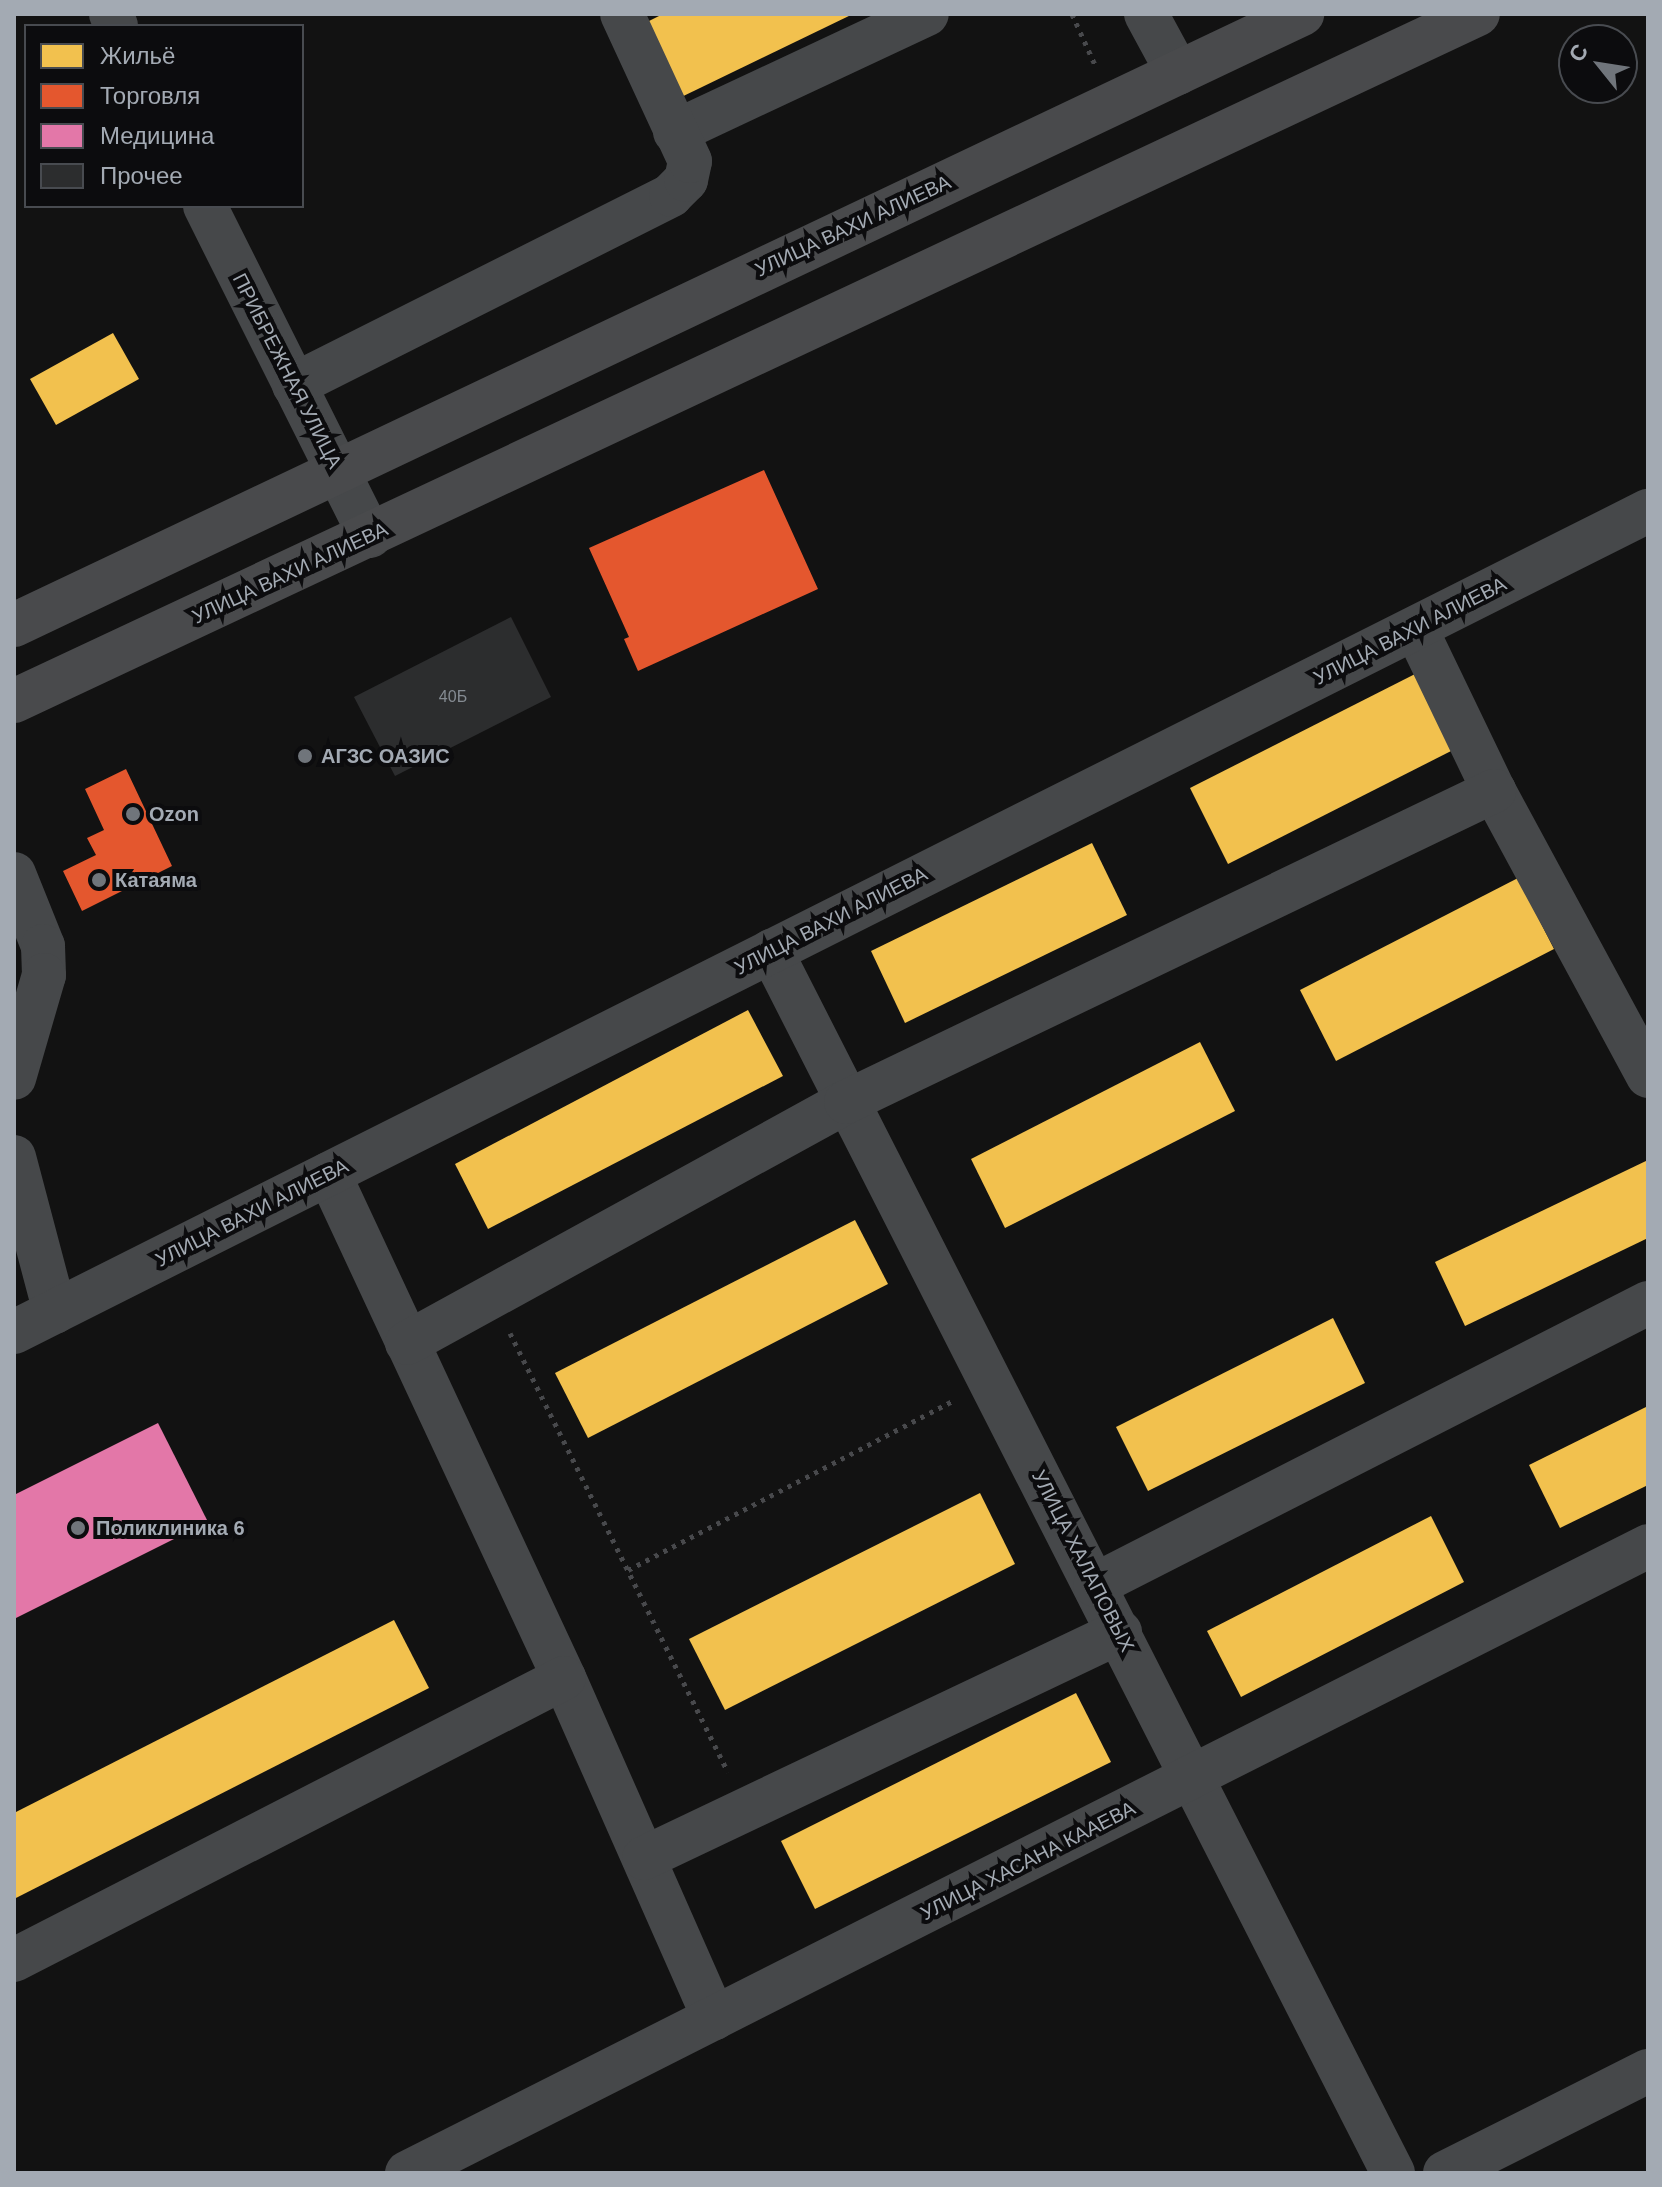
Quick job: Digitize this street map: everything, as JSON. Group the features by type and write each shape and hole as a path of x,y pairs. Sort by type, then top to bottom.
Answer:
{"main road":[{"name":"УЛИЦА ВАХИ АЛИЕВА","path":"14,625 1302,14"},
{"name":"УЛИЦА ВАХИ АЛИЕВА","path":"14,701 1478,14"}],"street":[{"path":"294,385 671,195 686,180 690,161 622,14"},
{"path":"675,132 927,14"},
{"path":"1146,14 1178,73"},
{"name":"ПРИБРЕЖНАЯ УЛИЦА","path":"206,208 370,536"},
{"name":"УЛИЦА ВАХИ АЛИЕВА","path":"14,1332 1648,511"},
{"path":"1416,629 1494,791 1648,1076"},
{"path":"407,1343 846,1102 1494,791"},
{"path":"14,874 43,946 44,975 14,1078"},
{"name":"УЛИЦА ХАЛАПОВЫХ","path":"771,951 1195,1778 1393,2173"},
{"path":"14,1157 55,1312"},
{"path":"329,1174 564,1678 714,2018"},
{"path":"1095,1585 1648,1303"},
{"name":"УЛИЦА ХАСАНА КААЕВА","path":"407,2173 1195,1778 1648,1546"},
{"path":"644,1858 1120,1632"},
{"path":"14,1960 564,1678"},
{"path":"1445,2173 1648,2071"}],"path":[{"path":"492,1296 746,1809"},
{"path":"628,1570 990,1381"}],"building: Жильё":[{"path":"663,14 853,14 669,103 633,29"},
{"path":"113,333 139,379 56,425 30,379"},
{"path":"1419,672 1457,748 1228,864 1190,788"},
{"path":"1092,843 1127,915 905,1023 871,951"},
{"path":"1518,878 1554,949 1336,1061 1300,990"},
{"path":"748,1010 783,1076 488,1229 455,1164"},
{"path":"1200,1042 1235,1111 1005,1228 971,1159"},
{"path":"1648,1160 1648,1238 1465,1326 1435,1262"},
{"path":"855,1220 888,1284 588,1438 555,1373"},
{"path":"1333,1318 1365,1383 1148,1491 1116,1427"},
{"path":"1648,1406 1648,1485 1560,1528 1529,1465"},
{"path":"980,1493 1015,1564 725,1710 689,1639"},
{"path":"1431,1516 1464,1582 1241,1697 1207,1631"},
{"path":"394,1620 429,1688 14,1899 14,1813"},
{"path":"1076,1693 1111,1762 815,1909 781,1841"}],"building: Торговля":[{"path":"764,470 818,589 638,671 624,639 629,637 589,548"},
{"path":"126,769 172,866 82,911 63,871 96,855 87,838 104,830 85,789"}],"building: Медицина":[{"path":"158,1423 208,1522 14,1619 14,1495"}],"building: Прочее":[{"path":"511,617 551,697 395,776 354,697"}],"place":[{"name":"АГЗС ОАЗИС","path":"305,756"},
{"name":"Ozon","path":"133,814"},
{"name":"Катаяма","path":"99,880"},
{"name":"Поликлиника 6","path":"78,1528"}]}
